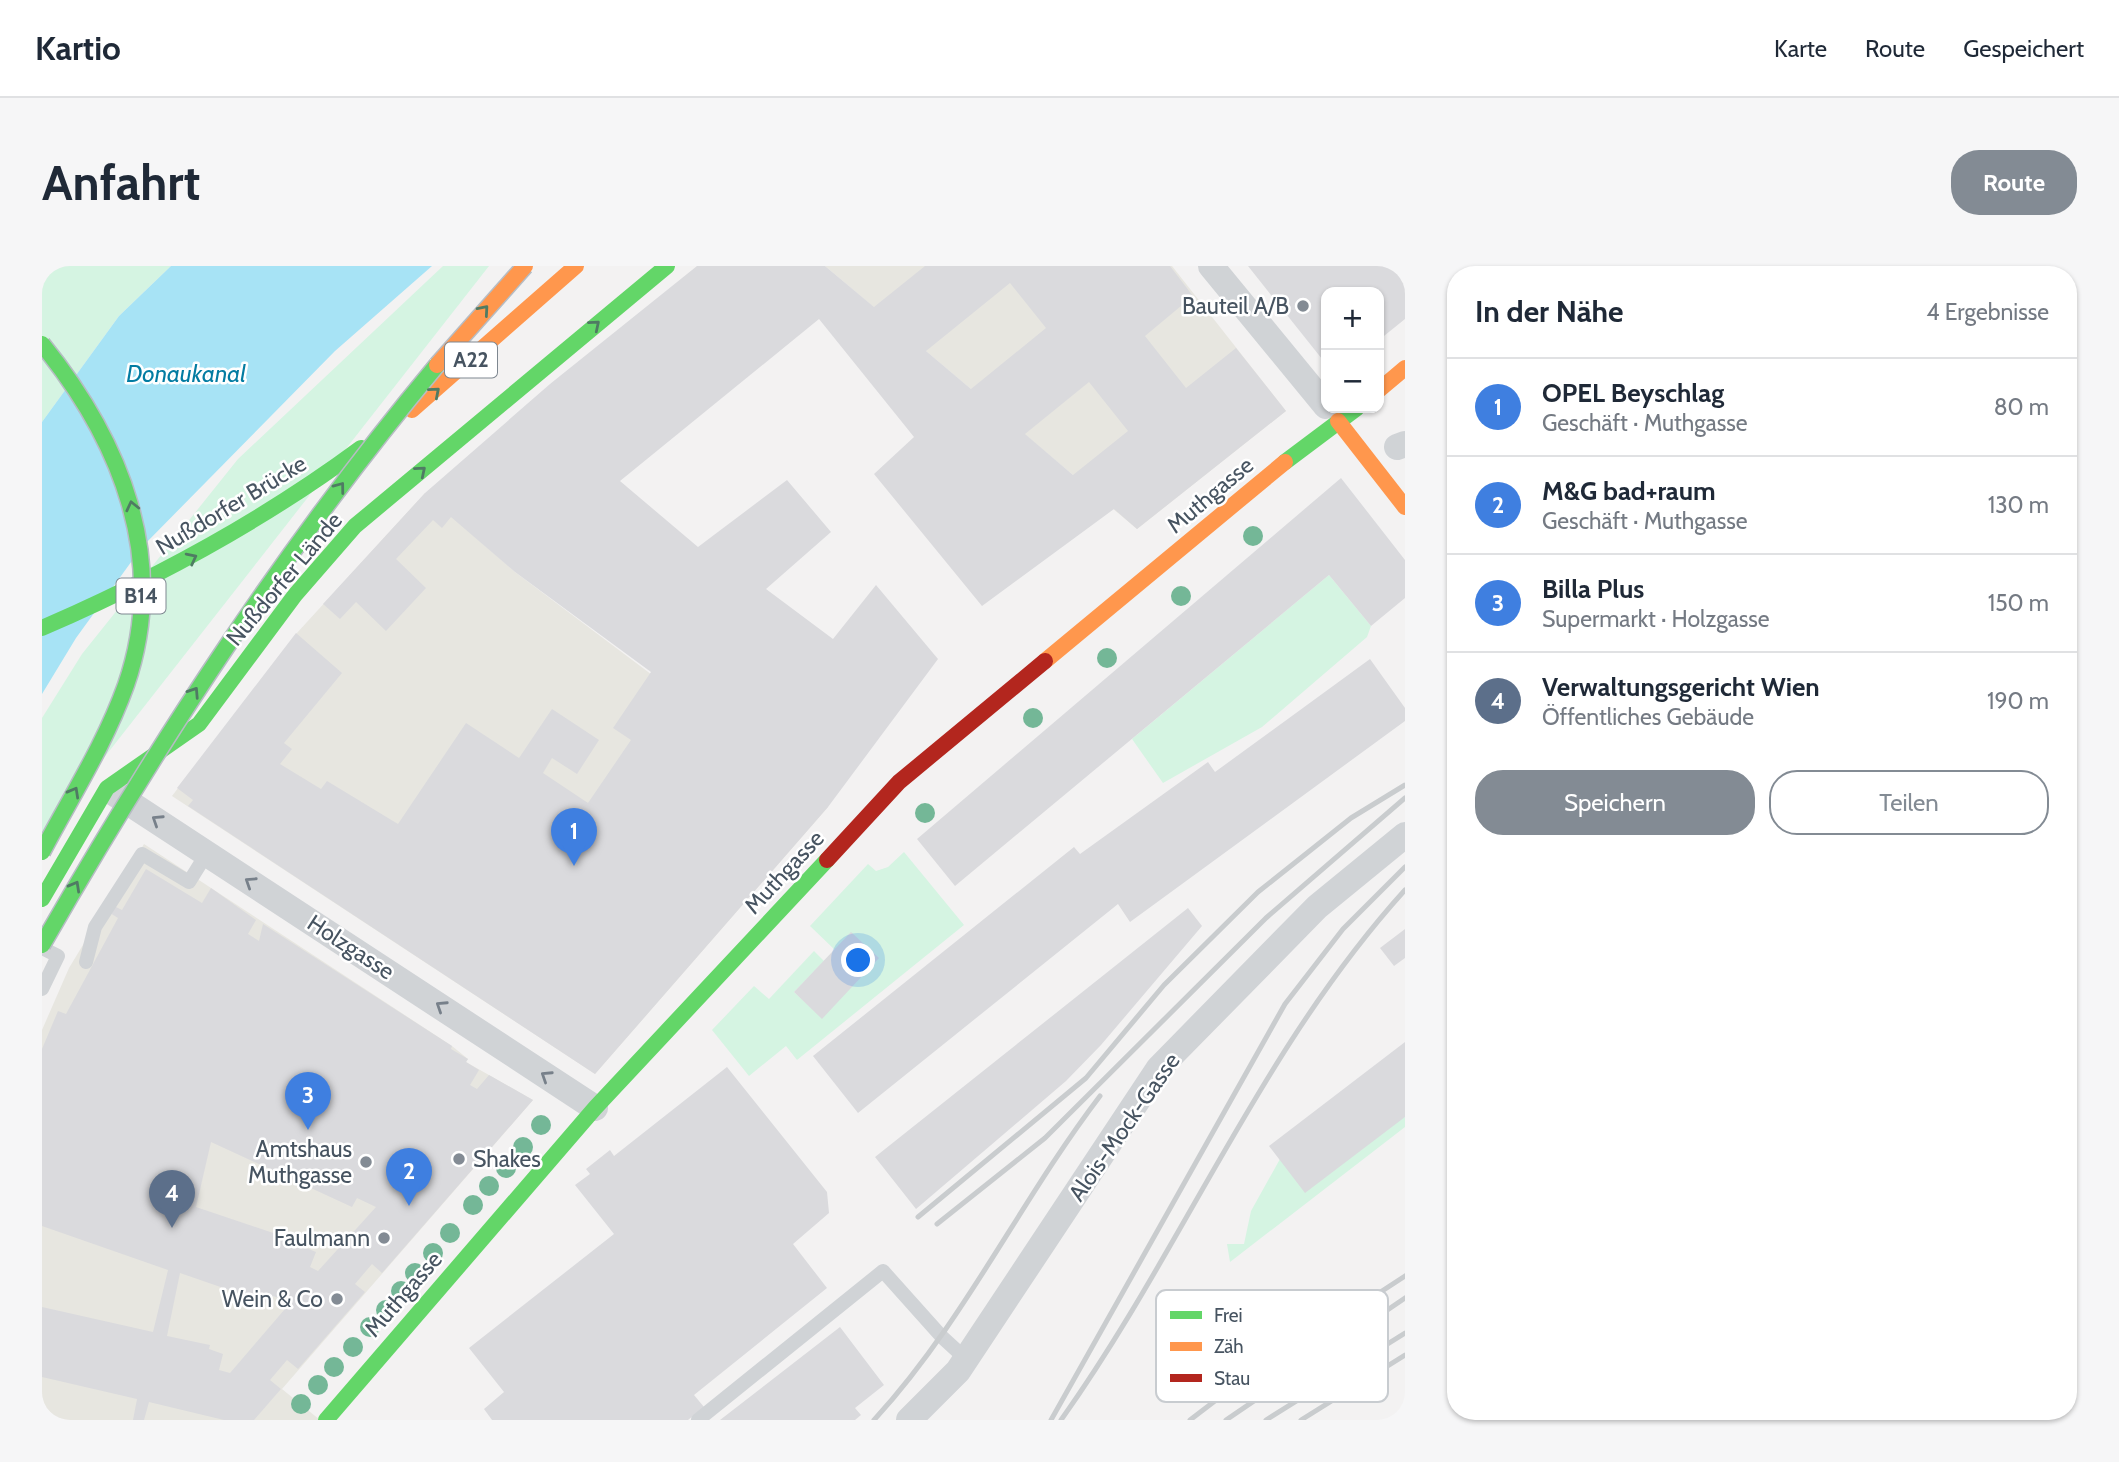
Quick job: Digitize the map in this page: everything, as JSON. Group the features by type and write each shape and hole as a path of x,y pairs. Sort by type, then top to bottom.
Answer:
{"main road":[{"path":"42,946 102,837 258,597 405,401 525,266"},
{"name":"Nußdorfer Brücke","path":"42,628 117,596 210,549 301,494 425,400 576,266"},
{"name":"Nußdorfer Lände","path":"42,899 107,788 199,724 295,595 355,526 667,266"},
{"name":"B14","path":"42,344 67,371 90,405 119,464 137,527 141,594 139,633 127,681 108,729 42,852"},
{"path":"1384,386 1405,368"},
{"name":"Muthgasse","path":"332,1418 595,1108 913,769 1312,439 1335,413"},
{"path":"1338,413 1405,507"}],"street":[{"path":"1210,266 1321,393"},
{"name":"Holzgasse","path":"107,788 595,1108"},
{"name":"Alois-Mock-Gasse","path":"909,1420 966,1359 1159,1068 1317,907 1405,835"}],"lane":[{"path":"86,962 95,927 142,854 189,882 207,853"},
{"path":"42,946 58,956 42,989"},
{"path":"698,1420 883,1271 942,1337 966,1359"}],"shaded area":[{"path":"825,266 1172,266 1286,411 1137,529"},
{"path":"425,493 515,572 828,807 595,1074 172,796 296,634"},
{"name":"Amtshaus Muthgasse","path":"144,844 452,1046 468,1059 466,1062 533,1100 282,1389 320,1420 42,1420 42,1030 69,968"}],"green space":[{"path":"42,266 171,266 119,316 42,422"},
{"path":"443,266 489,266 42,837 42,718 82,654 238,459"},
{"path":"1329,575 1371,626 1367,637 1262,727 1163,783 1132,739"},
{"path":"904,852 964,925 797,1060 786,1046 749,1076 712,1030 754,986 769,999 814,951 824,961 794,992 822,1018 835,950 810,926 868,864 876,871 888,867"},
{"path":"1405,1117 1405,1127 1230,1262 1227,1244 1244,1244 1251,1211 1280,1159"}],"water":[{"name":"Donaukanal","path":"171,266 432,266 335,351 142,547 76,638 42,694 42,422 119,316"}],"building":[{"path":"697,266 825,266 874,307 925,266 1170,266 1193,296 1145,336 1186,388 1236,348 1286,411 1137,529 1114,509 982,606 874,474 914,437 819,319 620,481 698,547 787,480 831,532 766,589 833,639 876,585 938,659 828,807 595,1074 188,806 193,800 177,788 296,633 342,673 284,743 292,749 280,764 321,789 327,781 398,824 466,723 519,758 552,709 599,740 577,774 552,758 543,773 588,803 631,740 613,728 651,672 515,572 451,517 442,528 433,520 396,559 426,588 386,631 356,602 340,619 323,604 425,493 550,384","holes":["1010,283 1046,328 971,389 926,351","1089,382 1128,431 1073,475 1025,434"]},
{"name":"Bauteil A/B","path":"1248,266 1405,266 1405,319 1384,336 1384,287 1321,287 1321,358"},
{"path":"1341,478 1405,560 1405,598 1371,626 1329,575 955,886 917,839"},
{"path":"1370,659 1405,708 1405,721 1130,922 1118,904 858,1113 813,1056 1074,847 1080,854 1208,762 1215,772"},
{"name":"Amtshaus Muthgasse","path":"146,869 202,903 211,888 256,920 248,934 259,941 263,924 452,1046 451,1049 468,1059 466,1062 479,1070 470,1085 477,1089 489,1075 533,1100 382,1273 372,1264 355,1284 365,1292 298,1369 287,1360 270,1380 281,1389 254,1420 224,1420 149,1402 144,1420 133,1420 137,1399 42,1377 42,1307 153,1332 168,1270 42,1226 42,1049 58,1011 66,1014 118,918 110,913 114,906 122,910","holes":["211,1142 352,1207 357,1198 376,1207 318,1271 310,1267 316,1252 299,1245 300,1242 196,1207","180,1273 270,1304 273,1296 291,1302 230,1373 219,1370 223,1354 209,1349 210,1345 167,1336"]},
{"path":"1188,908 1202,926 1101,1045 1066,1081 916,1209 875,1157"},
{"path":"1405,929 1405,958 1394,966 1380,948"},
{"path":"851,932 879,958 822,1019 794,992"},
{"path":"1405,1042 1405,1117 1305,1193 1269,1146"},
{"path":"727,1067 827,1192 829,1213 793,1244 827,1288 694,1395 704,1407 688,1420 492,1420 484,1409 504,1392 469,1348 614,1234 575,1185 590,1174 586,1169 610,1150 614,1156"},
{"path":"840,1327 884,1385 855,1408 861,1415 855,1420 720,1420"}],"railway":[{"path":"918,1217 1086,1078 1164,985 1258,892 1351,818 1405,785"},
{"path":"937,1224 1045,1138 1266,918 1405,798"},
{"path":"1051,1420 1285,1004 1343,929 1405,867"},
{"path":"1061,1420 1146,1287 1265,1082 1354,951 1405,890"},
{"path":"874,1420 936,1343 1100,1096"},
{"path":"1384,1290 1405,1276"},
{"path":"1388,1310 1405,1298"},
{"path":"1388,1344 1405,1333"},
{"path":"1388,1366 1405,1355"},
{"path":"1190,1420 1214,1402"},
{"path":"1226,1420 1252,1402"},
{"path":"1266,1420 1295,1402"},
{"path":"1301,1420 1330,1402"}],"traffic: fast":[{"path":"42,899 107,788 199,724 295,595 355,526 667,266"},
{"path":"42,344 70,381 115,462 130,504 139,548 142,593 138,638 118,707 42,852"},
{"path":"42,945 132,794 227,646 328,503 437,365"},
{"path":"1285,462 1350,413"},
{"path":"42,628 125,590 246,525 361,448"},
{"path":"326,1420 595,1108 827,860"}],"traffic: slow":[{"path":"437,365 525,266"},
{"path":"412,410 576,266"},
{"path":"1384,386 1405,368"},
{"path":"1338,421 1405,507"},
{"path":"1045,661 1285,462"}],"traffic: jam":[{"path":"827,860 899,782 1045,661"}],"place":[{"name":"Bauteil A/B","path":"1303,306"},
{"name":"OPEL Beyschlag","path":"574,866"},
{"name":"Billa Plus","path":"308,1130"},
{"name":"Shakes","path":"459,1159"},
{"name":"Amtshaus Muthgasse","path":"366,1162"},
{"name":"M&G bad+raum","path":"409,1206"},
{"name":"Verwaltungsgericht Wien","path":"172,1228"},
{"name":"Faulmann","path":"384,1238"},
{"name":"Wein & Co","path":"337,1299"}]}
